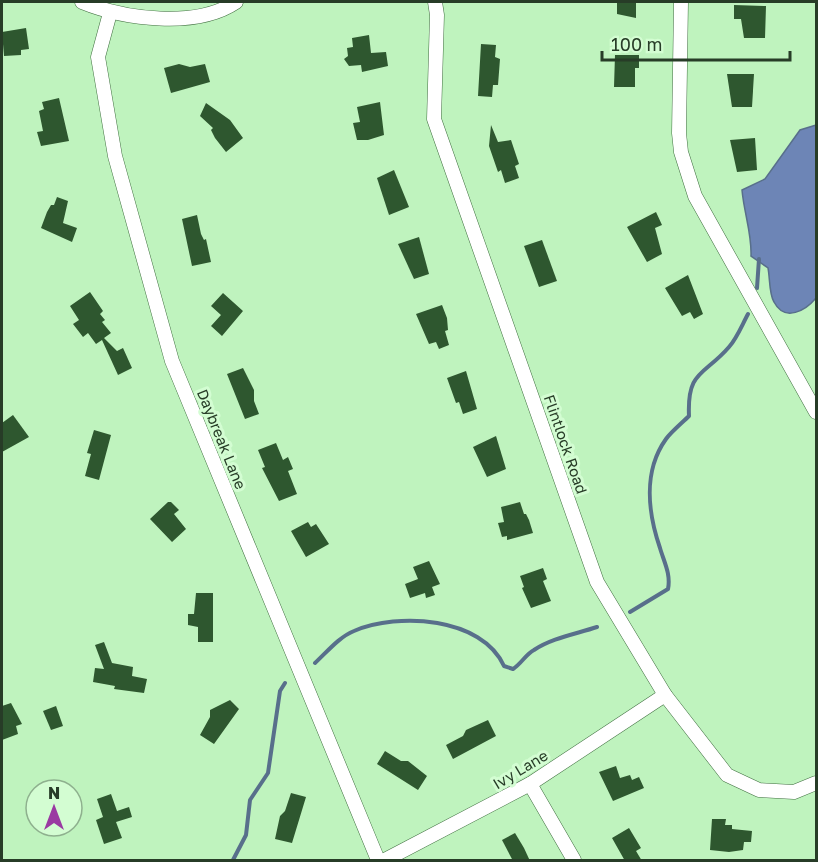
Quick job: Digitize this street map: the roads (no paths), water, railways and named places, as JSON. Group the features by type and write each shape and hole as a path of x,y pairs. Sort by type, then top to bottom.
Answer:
{"street":[{"path":"82,2 110,13 165,20 224,10 236,2"},
{"name":"Flintlock Road","path":"435,2 437,15 434,119 597,582 665,695 728,774 759,790 794,792 816,783"},
{"path":"681,2 679,133 684,165 695,196 816,412"},
{"name":"Daybreak Lane","path":"110,13 98,57 115,156 172,361 378,861"},
{"name":"Ivy Lane","path":"385,861 530,784 665,695"},
{"path":"530,784 574,861"}],"water":[{"path":"816,125 816,298 807,307 789,313 779,308 772,299 768,268 751,256 742,190 765,179 800,130"}],"waterway":[{"path":"757,288 759,259"},
{"path":"630,612 668,589 669,584 651,507 651,478 659,451 668,436 689,416 689,401 694,382 732,343 748,314"},
{"path":"315,663 338,641 354,631 372,625 415,621 458,628 477,637 493,650 504,666 513,669 541,646 556,639 597,627"},
{"path":"233,860 246,835 250,800 268,773 280,691 285,683"}]}
